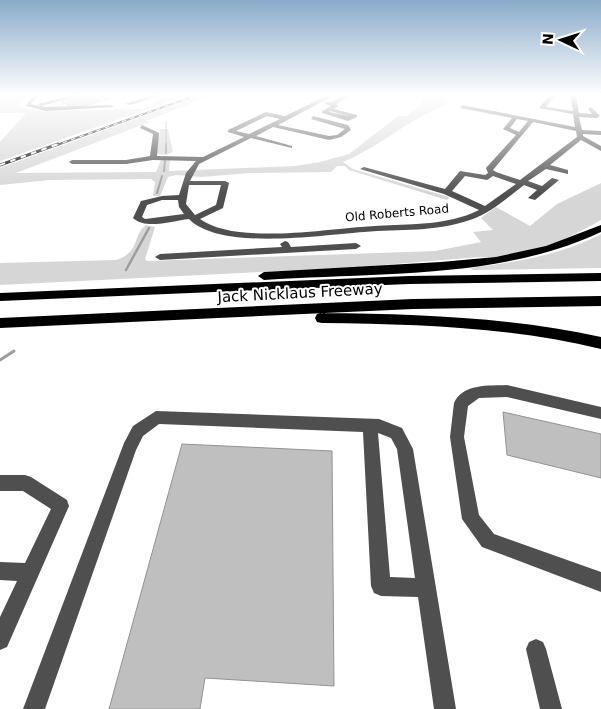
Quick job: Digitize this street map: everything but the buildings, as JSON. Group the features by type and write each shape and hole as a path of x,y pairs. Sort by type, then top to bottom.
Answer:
{"highway":[{"path":"34,296 112,286 453,266 523,256 554,249 601,228"},
{"name":"Jack Nicklaus Freeway","path":"0,297 410,280 601,277"},
{"name":"Jack Nicklaus Freeway","path":"0,323 413,304 601,301"},
{"path":"181,314 468,322 546,331 601,342"}],"street":[{"path":"145,128 156,133 153,158"},
{"path":"234,128 230,130 290,147"},
{"path":"191,218 182,205 182,197 191,170 203,159 265,128"},
{"path":"286,128 329,138 339,136 348,128"},
{"path":"507,128 520,134"},
{"path":"492,173 489,170 525,128"},
{"name":"Old Roberts Road","path":"191,218 208,228 236,235 284,234 440,224 466,219 486,210 544,166 574,128"},
{"path":"582,128 601,149"},
{"path":"72,162 126,162 153,158 203,159"},
{"path":"532,198 573,165"},
{"path":"544,166 565,172"},
{"path":"364,169 409,182 449,189 486,210"},
{"path":"449,189 462,173 487,178 492,173"},
{"path":"492,173 543,189"},
{"path":"182,197 162,198 144,203 137,218 144,222 191,218 220,206 225,183 186,183"},
{"path":"284,234 284,243 288,250"},
{"path":"160,257 356,246"},
{"path":"601,413 507,391 476,392 461,403 457,437 471,519 488,541 601,582"},
{"path":"34,709 129,448 138,431 146,423 156,417 168,417 370,426 392,428 400,436 405,450 445,709"},
{"path":"370,426 380,586 426,588"},
{"path":"0,483 25,483 61,506 0,640"},
{"path":"0,571 30,573"},
{"path":"536,649 551,709"}],"shaded area":[{"path":"12,128 93,128 0,161 0,142"},
{"path":"110,128 134,128 16,173 156,172 161,160 170,160 169,171 295,166 320,162 349,154 382,128 402,128 364,152 343,162 353,169 449,197 447,200 349,170 345,166 337,166 331,172 251,173 201,177 176,175 168,177 160,196 153,196 155,182 151,179 50,180 0,185 0,168"},
{"path":"160,129 168,129 173,152 162,155 156,153"},
{"path":"601,183 601,220 558,242 542,248 511,255 359,267 0,285 0,263 116,260 124,257 133,248 139,234 146,225 155,227 145,259 147,261 435,251 481,242 473,232 493,230 481,218 496,207 530,226 557,204"},
{"path":"601,234 601,268 473,270 471,268 521,260 554,252"}],"waterway":[{"path":"166,128 166,153"},
{"path":"164,171 165,161"},
{"path":"157,193 162,176"},
{"path":"126,270 149,228"},
{"path":"0,360 14,351"}],"railway":[{"path":"54,146 104,128"},
{"path":"0,165 58,144"}]}
